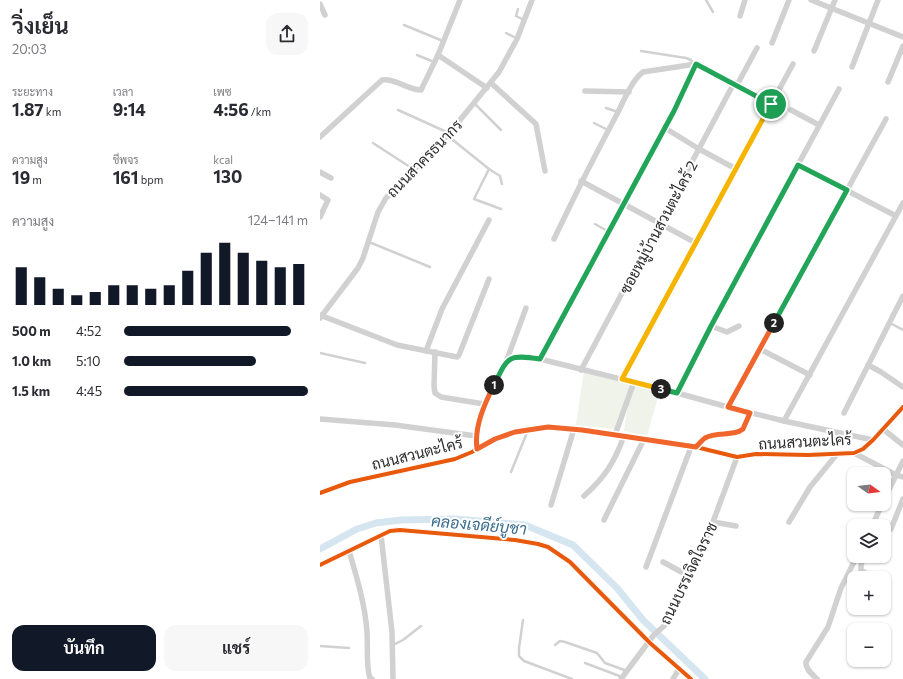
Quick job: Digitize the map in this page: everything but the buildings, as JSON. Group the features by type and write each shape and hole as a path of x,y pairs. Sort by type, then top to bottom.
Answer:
{"street":[{"path":"320,138 382,80 389,80 416,90 421,90 438,55 460,0"},
{"name":"ถนนสาครธนากร","path":"321,316 358,268 363,258 381,204 449,134 489,86 507,60 532,0"},
{"path":"740,16 745,0"},
{"path":"772,43 789,0"},
{"path":"811,0 903,37"},
{"path":"814,51 835,0"},
{"path":"852,67 878,0"},
{"path":"320,4 325,15"},
{"path":"888,82 903,46"},
{"name":"ซอยหมู่บ้านสวนตะไคร้ 2","path":"581,370 699,149 757,48"},
{"path":"438,55 489,86 536,124 545,171"},
{"path":"540,359 665,128 695,64"},
{"path":"554,239 608,130 629,92 643,72 695,64 771,104"},
{"path":"622,379 793,64"},
{"path":"677,393 711,326 839,89"},
{"path":"584,90 629,92"},
{"path":"791,110 819,125"},
{"path":"728,407 886,119"},
{"path":"665,128 699,149 736,168"},
{"path":"798,165 896,216"},
{"path":"320,172 331,178"},
{"path":"582,181 696,243"},
{"path":"320,195 328,200 320,217"},
{"path":"784,421 903,203"},
{"path":"426,351 442,310 489,220"},
{"path":"321,316 397,345 457,357 489,278"},
{"path":"844,413 903,296"},
{"path":"477,449 476,436 484,404 506,362 526,308"},
{"path":"711,326 727,332 740,326"},
{"path":"760,349 810,375"},
{"path":"435,352 434,386 436,393 441,396 484,404"},
{"path":"506,362 518,356 540,359 750,413 873,440"},
{"path":"868,365 882,372 903,387"},
{"path":"615,435 634,382"},
{"name":"ถนนสวนตะไคร้","path":"320,493 350,482 455,459 495,439 515,432 548,427 574,429 644,439 693,447 737,457 756,454 808,455 854,453 873,440 902,408"},
{"path":"646,567 693,447 705,438 740,431 743,429 750,413"},
{"path":"320,419 395,425 476,436"},
{"path":"551,505 574,429"},
{"path":"883,429 903,445"},
{"path":"584,496 596,486 611,466 624,436"},
{"path":"604,520 644,439"},
{"path":"854,453 896,475 903,477"},
{"path":"789,522 810,486 837,454"},
{"name":"ถนนบรรเจิดใจราช","path":"622,678 650,643 653,636 665,625 713,522 737,457"},
{"path":"891,485 903,461"},
{"path":"891,529 903,499"},
{"path":"713,522 736,526"},
{"path":"320,564 390,531 400,530 515,540 548,547 570,562 650,643 691,679"},
{"path":"381,535 392,645 393,679"},
{"path":"349,551 364,605 367,633 368,672 370,678 372,679"},
{"path":"663,562 689,576"},
{"path":"816,679 808,670 806,662 828,627 841,588 854,563"},
{"path":"673,679 679,669"}],"lane":[{"path":"706,0 713,12"},
{"path":"518,9 516,16 524,20"},
{"path":"404,25 443,42"},
{"path":"506,33 517,39"},
{"path":"641,50 689,59 695,64"},
{"path":"417,55 434,62"},
{"path":"474,103 501,130"},
{"path":"606,108 618,112"},
{"path":"398,110 449,134 489,169 500,176 502,184"},
{"path":"594,123 608,130"},
{"path":"373,144 414,169"},
{"path":"489,169 474,199 501,209"},
{"path":"595,224 609,232"},
{"path":"368,242 430,268"},
{"path":"890,322 903,330"},
{"path":"320,353 365,363"},
{"path":"511,472 529,429"},
{"path":"523,620 519,656 524,661 572,679"},
{"path":"392,645 403,640 421,626"},
{"path":"555,645 560,640 566,642 597,654 605,663 627,671"},
{"path":"320,646 349,648"},
{"path":"585,663 622,678"}],"shaded area":[{"path":"584,371 660,390 647,436 624,431 631,386 615,429 576,425"}],"waterway":[{"name":"คลองเจดีย์บูชา","path":"320,549 357,529 376,523 401,520 456,519 525,525 573,545 617,588 643,620 705,679"}],"cycle path":[{"path":"320,493 350,482 455,459 472,452 495,439 515,432 548,427 581,430 696,447 737,457 756,454 808,455 854,453 863,449 873,440 903,407"},
{"path":"320,565 390,531 400,530 515,540 548,547 570,562 650,643 691,679"}],"route":[{"path":"696,64 771,104 622,379 677,393 711,326 798,165 847,190 728,407 750,413 743,429 733,433 705,438 696,447 582,430 548,427 515,432 495,439 477,449 476,436 484,404 506,362 518,356 540,359 674,111 696,64"}]}
